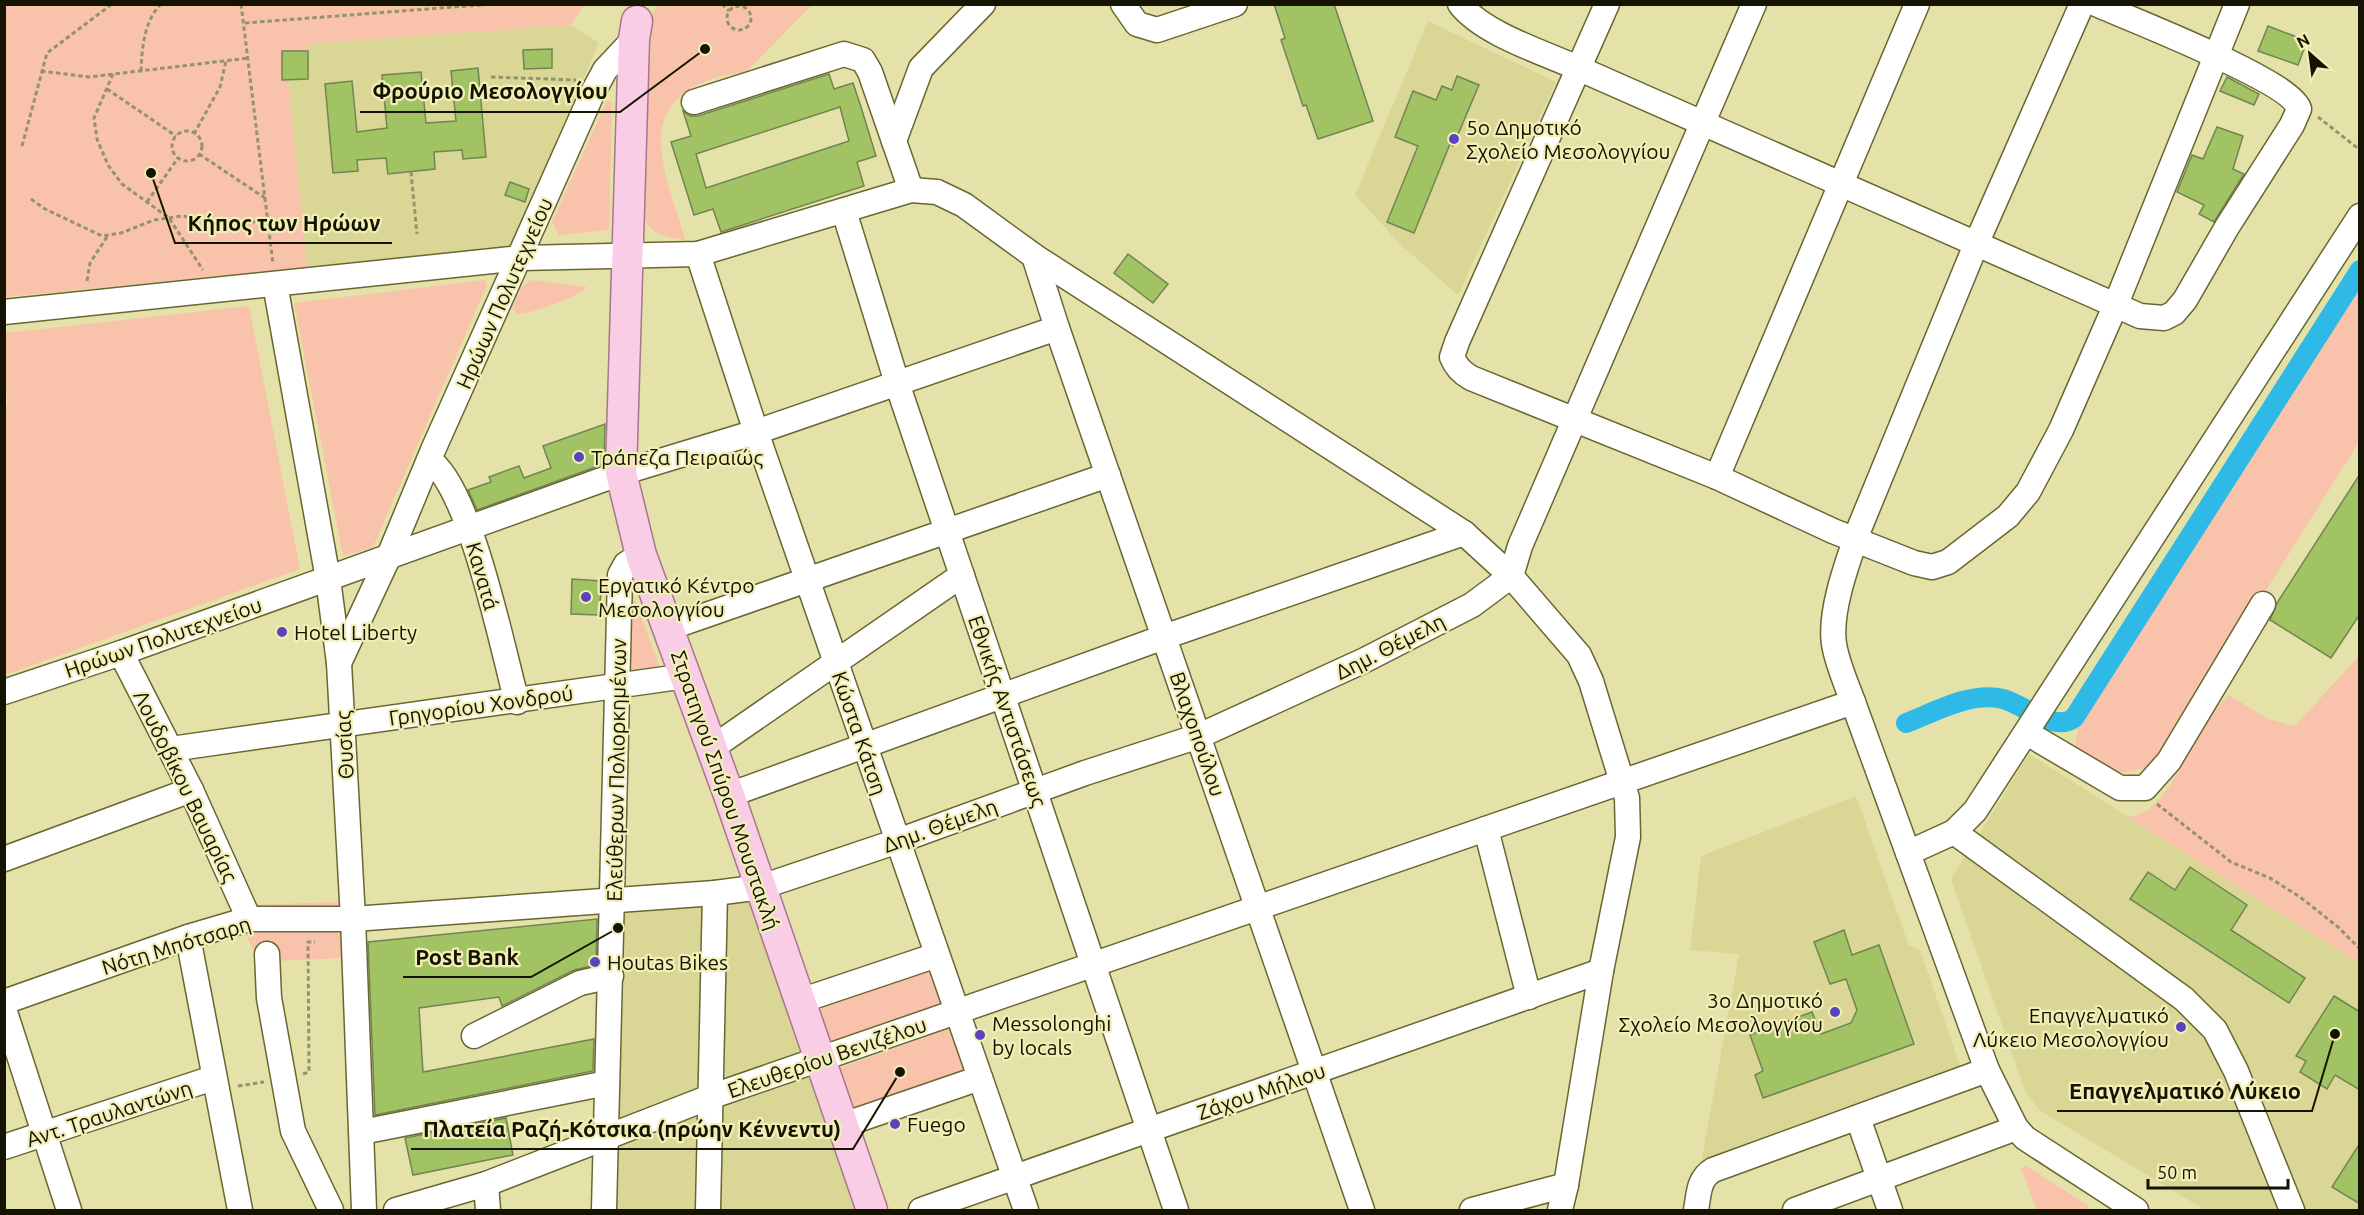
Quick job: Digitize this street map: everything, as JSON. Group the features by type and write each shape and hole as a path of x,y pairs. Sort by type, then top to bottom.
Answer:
{"main road":[{"name":"Στρατηγού Σπύρου Μουστακλή","path":"640,18 627,255 621,473 641,555 729,795 872,1210"}],"street":[{"path":"894,141 921,68 983,4"},
{"path":"1123,4 1137,24 1146,29 1157,30 1175,14 1234,4"},
{"path":"1460,4 1467,13 1495,31 1580,69 1842,182 2147,318 2164,318 2174,313 2193,288 2227,227 2298,116 2298,105 2288,94 2216,56 2096,4"},
{"path":"1607,4 1452,357 1466,375 1717,477 1855,540 1914,563 1932,567 1962,554 1995,529 2008,516 2036,477 2061,430 2116,304 2237,4"},
{"path":"1511,576 1520,546 1754,4"},
{"path":"1717,477 1917,4"},
{"path":"2082,4 1977,242 1855,540 1841,588 1833,633 1834,646 1853,702 1987,1070 2016,1128 2038,1149 2109,1203 2136,1210"},
{"name":"Ηρώων Πολυτεχνείου","path":"389,556 429,460 596,86 640,18"},
{"path":"694,102 844,54 863,60 870,72 911,190"},
{"path":"4,312 521,258 698,254 911,190 937,192 956,201 1034,256 1464,533 1511,576 1562,634 1586,667 1623,781 1629,830 1601,971 1560,1210"},
{"name":"Εθνικής Αντιστάσεως","path":"844,210 897,383 1176,1210"},
{"path":"1908,853 1954,832 1975,811 2360,216"},
{"name":"Κώστα Κάτση","path":"698,254 756,432 1026,1210"},
{"name":"Βλαχοπούλου","path":"1034,256 1362,1210"},
{"name":"Θυσίας","path":"275,284 328,579 339,663 353,919 364,1210"},
{"name":"Ηρώων Πολυτεχνείου","path":"4,692 121,653 621,473 756,432 1057,328"},
{"name":"Κανατά","path":"429,460 441,470 469,528 518,702"},
{"path":"669,628 1108,475"},
{"path":"729,795 1164,637 1464,533"},
{"name":"Ελεύθερων Πολιορκημένων","path":"604,1210 620,575 626,564 641,555"},
{"path":"339,663 389,556"},
{"path":"711,748 962,575"},
{"name":"Δημ. Θέμελη","path":"613,900 715,893 761,887 898,841 1035,790 1199,736 1394,645 1472,605 1511,576"},
{"path":"2034,721 2120,788 2145,788 2169,761 2263,604"},
{"name":"Λουδοβίκου Βαυαρίας","path":"121,653 191,790 249,919"},
{"name":"Γρηγορίου Χονδρού","path":"171,749 518,702 617,684 686,676"},
{"name":"Ελευθερίου Βενιζέλου","path":"396,1210 486,1184 710,1097 1853,702"},
{"path":"4,859 191,790"},
{"path":"1486,829 1529,997"},
{"path":"1954,832 2184,999 2215,1030 2236,1071 2292,1210"},
{"path":"708,1210 715,893"},
{"name":"Νότη Μπότσαρη","path":"4,1002 189,937 249,919 353,919 613,900"},
{"path":"189,937 213,1078 240,1210"},
{"path":"267,954 269,998 293,1131 331,1210"},
{"path":"800,1001 938,955"},
{"name":"Ζάχου Μήλιου","path":"921,1210 1601,971"},
{"path":"474,1036 580,983 611,976"},
{"path":"4,1009 69,1210"},
{"path":"1696,1210 1701,1184 1705,1175 1713,1170 1987,1070"},
{"name":"Αντ. Τραυλαντώνη","path":"4,1147 213,1078"},
{"path":"843,1125 980,1078"},
{"path":"362,1132 608,1083"},
{"path":"1858,1118 1890,1210"},
{"path":"1795,1210 2016,1128"},
{"path":"486,1184 488,1210"},
{"path":"1472,1210 1566,1185"}],"path":[{"path":"22,146 47,53 112,4"},
{"path":"141,71 142,41 155,11 161,4"},
{"path":"241,4 275,284"},
{"path":"245,23 493,4"},
{"path":"722,4 729,11"},
{"path":"737,6 747,6 751,21 743,29 735,29 729,24 727,17 729,11 737,6"},
{"path":"41,71 89,77 249,58"},
{"path":"194,134 220,87 226,61"},
{"path":"113,74 94,118 97,140 108,165 122,184 169,218 213,290"},
{"path":"491,77 583,80"},
{"path":"107,89 176,136"},
{"path":"2298,105 2327,122 2360,150"},
{"path":"184,132 194,134 201,145 199,154 187,161 178,158 172,145 176,136 184,132"},
{"path":"199,154 266,198"},
{"path":"147,202 178,158"},
{"path":"411,172 417,234"},
{"path":"31,199 85,230 108,236 182,216 239,223 268,221"},
{"path":"88,304 86,289 90,263 108,236"},
{"path":"2145,788 2156,803 2216,852 2292,891 2338,927 2360,949"}],"shaded area":[{"path":"660,4 812,5 745,73 730,74 701,83 688,90 668,111 663,125 662,153 666,178 685,240 653,230 640,213 653,12"},
{"path":"4,5 584,5 571,25 307,44 308,79 288,80 307,267 5,297"},
{"name":"5ο Δημοτικό Σχολείο Μεσολογγίου","path":"1428,21 1556,82 1458,295 1401,245 1355,195"},
{"path":"571,25 599,43 510,247 307,267 288,79 307,44"},
{"path":"607,101 612,102 609,230 559,235 552,222"},
{"path":"484,280 487,285 373,547 343,556 294,303"},
{"path":"531,280 587,287 554,304 517,314 512,308 522,287"},
{"path":"2359,286 2359,442 2157,764 2122,772 2102,769 2084,757 2075,747 2078,727"},
{"path":"249,306 300,569 5,675 4,406 8,405 4,376 5,333"},
{"path":"631,589 662,674 626,677"},
{"path":"2359,656 2359,963 2128,817 2146,811 2158,801 2178,772 2206,723 2229,695 2268,719 2295,726"},
{"name":"Επαγγελματικό Λύκειο Μεσολογγίου","path":"2029,754 2359,963 2359,1210 2205,1210 2039,1110 2025,1091 1951,879"},
{"name":"3ο Δημοτικό Σχολείο Μεσολογγίου","path":"1856,796 1909,946 1920,950 1962,1071 1701,1163 1739,954 1690,950 1701,856"},
{"path":"765,879 880,1210 597,1210 602,895"},
{"path":"341,902 343,958 258,962 246,934 245,905"},
{"path":"934,966 947,1005 824,1049 810,1010"},
{"path":"954,1027 970,1072 846,1115 831,1071"},
{"path":"2026,1166 2089,1206 2086,1210 2037,1210 2021,1169"}],"building":[{"path":"1274,4 1334,4 1373,121 1318,139 1306,105 1303,106 1281,40 1285,38"},
{"path":"2268,26 2307,41 2298,65 2258,51"},
{"path":"552,49 552,68 524,69 523,50"},
{"path":"282,51 308,51 308,79 282,80"},
{"path":"478,68 486,157 463,159 462,150 434,152 435,169 388,174 386,158 357,160 358,171 333,173 325,84 352,81 357,132 387,128 382,75 421,72 426,123 456,121 451,71"},
{"path":"829,74 834,89 853,83 876,156 857,162 864,186 721,232 713,209 694,215 671,142 691,136 683,111 690,116 698,116","holes":["840,107 849,141 706,188 696,154"]},
{"path":"1457,76 1479,85 1453,146 1450,144 1414,233 1387,222 1418,146 1395,137 1413,91 1436,100 1442,86 1452,90"},
{"path":"2227,77 2259,94 2254,105 2220,91"},
{"path":"2217,127 2243,136 2233,169 2244,174 2214,222 2199,214 2204,205 2177,192 2192,155 2203,159"},
{"path":"510,182 529,189 525,202 505,195"},
{"path":"1128,254 1168,284 1153,303 1114,273"},
{"path":"605,424 604,464 477,510 468,490 491,482 489,477 519,466 524,478 551,468 543,446"},
{"path":"2360,474 2360,614 2331,658 2270,620 2277,603"},
{"name":"Eργατικό Κέντρο Μεσολογγίου","path":"572,579 602,581 599,615 571,614"},
{"path":"2190,867 2247,905 2231,930 2305,978 2289,1003 2130,899 2148,872 2175,890"},
{"path":"597,919 596,965 574,970 502,1006 499,997 419,1008 423,1072 594,1039 593,1071 375,1115 368,942"},
{"name":"3ο Δημοτικό Σχολείο Μεσολογγίου","path":"1844,930 1852,955 1879,945 1914,1044 1763,1098 1755,1075 1763,1071 1750,1035 1812,1012 1821,1034 1851,1023 1857,1010 1846,979 1830,984 1814,942"},
{"path":"2334,996 2360,1012 2360,1090 2335,1075 2327,1089 2300,1072 2306,1061 2296,1056"},
{"path":"506,1118 513,1155 413,1175 405,1138"},
{"path":"2360,1143 2360,1204 2332,1187"}],"waterway":[{"path":"1906,723 1966,700 1991,697 2012,702 2049,720 2066,722 2074,718 2360,270"}],"place":[{"name":"Φρούριο Μεσολογγίου","path":"705,49"},
{"name":"5ο Δημοτικό Σχολείο Μεσολογγίου","path":"1454,139"},
{"name":"Κήπος των Ηρώων","path":"151,173"},
{"name":"Τράπεζα Πειραιώς","path":"579,457"},
{"name":"Eργατικό Κέντρο Μεσολογγίου","path":"586,597"},
{"name":"Hotel Liberty","path":"282,632"},
{"name":"Post Bank","path":"618,928"},
{"name":"Houtas Bikes","path":"595,962"},
{"name":"3ο Δημοτικό Σχολείο Μεσολογγίου","path":"1835,1012"},
{"name":"Επαγγελματικό Λύκειο Μεσολογγίου","path":"2181,1027"},
{"name":"Επαγγελματικό Λύκειο","path":"2335,1034"},
{"name":"Messolonghi by locals","path":"980,1035"},
{"name":"Πλατεία Ραζή-Κότσικα (πρώην Κέννεντυ)","path":"900,1072"},
{"name":"Fuego","path":"895,1124"}]}
